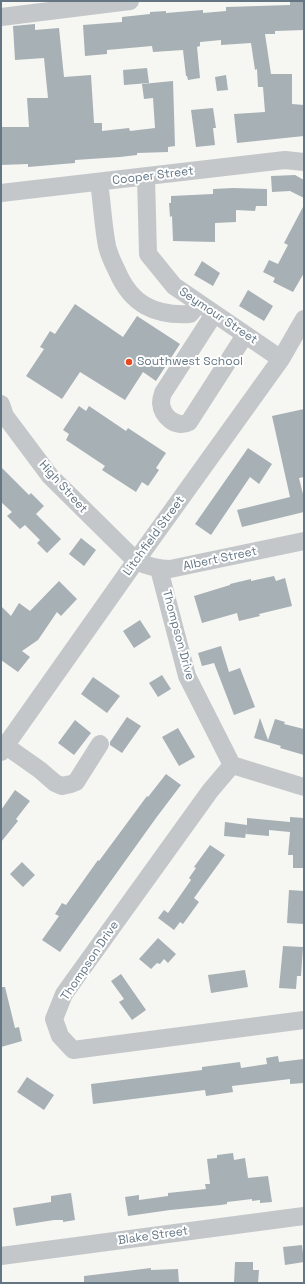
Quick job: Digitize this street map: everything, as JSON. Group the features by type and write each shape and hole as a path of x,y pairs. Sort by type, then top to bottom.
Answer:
{"street":[{"path":"1,17 130,1"},
{"name":"Cooper Street","path":"1,193 285,160 304,162"},
{"name":"Seymour Street","path":"146,177 148,254 174,286 281,359"},
{"path":"99,182 107,245 111,259 119,276 132,296 146,306 157,311 179,315 190,314 199,303"},
{"path":"214,314 163,393 161,402 164,413 170,421 179,424 188,422 245,335"},
{"name":"Litchfield Street","path":"3,749 281,359 304,319"},
{"name":"High Street","path":"2,414 50,476 136,561"},
{"name":"Albert Street","path":"136,561 146,566 170,569 304,541"},
{"name":"Thompson Drive","path":"159,568 187,676 232,765 210,791 64,994 54,1020 60,1036 73,1050 304,1020"},
{"path":"3,749 40,770 55,783 62,786 76,782 100,744"},
{"path":"232,765 304,787"},
{"name":"Blake Street","path":"1,1256 304,1216"}],"building":[{"path":"290,1 304,1 304,30 275,31 275,34 265,34 271,74 292,74 292,104 304,105 304,136 237,143 234,114 265,112 263,87 258,87 257,69 255,70 251,43 221,45 221,40 200,42 200,46 197,47 200,78 188,80 186,76 183,50 153,52 152,46 107,50 107,54 85,56 83,25 122,22 122,17 150,14 150,12 166,11 166,13 203,10 203,13 226,11 226,7 290,5"},
{"path":"35,24 35,30 59,28 64,77 91,75 94,123 102,123 102,131 129,128 130,131 155,128 153,98 144,99 142,84 173,81 175,146 168,147 168,152 137,153 137,155 120,157 75,160 75,163 28,167 28,164 1,165 1,127 29,127 27,98 48,98 44,58 15,60 13,26"},
{"path":"147,68 149,83 124,85 123,70"},
{"path":"226,75 228,90 217,91 215,77"},
{"path":"213,108 216,128 213,128 215,145 196,147 191,110"},
{"path":"295,175 304,180 304,198 290,191 272,192 271,176"},
{"path":"213,189 267,189 267,206 256,206 255,211 236,210 236,222 215,223 215,242 173,241 172,216 170,217 169,203 171,203 171,196 213,194"},
{"path":"304,205 304,273 293,292 273,282 275,278 263,272 269,260 278,264 288,245 284,243"},
{"path":"202,261 220,273 213,286 194,275"},
{"path":"248,290 273,306 264,321 239,306"},
{"path":"75,304 123,337 137,316 180,344 156,381 143,372 125,400 80,372 62,399 26,376 44,349 40,347 50,331 55,334"},
{"path":"79,406 86,411 89,406 126,431 128,428 166,453 156,468 159,470 148,486 142,482 136,492 102,470 105,466 66,440 69,434 63,430"},
{"path":"304,409 304,477 299,478 304,498 304,512 242,527 237,510 290,497 272,416"},
{"path":"248,448 272,464 259,484 250,477 211,535 195,524"},
{"path":"1,467 29,495 31,493 44,506 36,514 61,539 47,553 37,543 40,540 25,525 20,529 7,516 12,512 1,502"},
{"path":"81,538 96,550 84,566 69,554"},
{"path":"274,576 276,581 285,578 292,606 259,614 260,616 239,621 237,613 202,623 194,596 230,584"},
{"path":"59,581 77,599 61,616 57,612 38,640 22,651 30,657 18,672 1,660 1,606 11,616 19,603 30,611"},
{"path":"140,620 151,637 134,648 123,631"},
{"path":"221,646 229,672 240,668 255,707 234,715 214,663 202,666 198,653"},
{"path":"162,675 171,689 158,697 149,683"},
{"path":"93,677 120,696 107,713 81,694"},
{"path":"127,717 141,726 122,753 110,745 110,742"},
{"path":"260,718 268,740 275,719 285,722 284,724 304,729 304,755 254,738"},
{"path":"75,720 91,733 74,755 58,743"},
{"path":"178,728 195,757 179,766 162,737"},
{"path":"166,774 181,785 60,952 42,940 59,916 55,914 62,903 66,905 98,860 99,861 147,796 148,797"},
{"path":"15,790 30,801 16,819 18,821 1,842 1,810"},
{"path":"290,817 304,818 304,868 293,868 293,855 288,855 290,832 269,830 269,836 246,834 247,827 245,838 224,836 225,822 247,825 247,818 290,822"},
{"path":"210,845 225,855 194,898 199,902 183,924 180,922 174,930 158,918 164,910 168,913 191,880 189,878 196,868 194,867"},
{"path":"22,862 35,875 23,887 10,874"},
{"path":"289,890 304,891 304,924 287,923"},
{"path":"158,938 176,954 168,963 164,959 160,964 157,963 151,969 139,959"},
{"path":"283,946 303,947 301,976 297,976 296,989 279,988"},
{"path":"245,970 248,987 211,993 208,975"},
{"path":"121,974 146,1010 132,1020 119,1002 124,999 111,981"},
{"path":"1,987 5,987 15,1028 19,1027 22,1041 1,1047"},
{"path":"278,1056 279,1062 304,1059 304,1083 290,1084 290,1079 232,1086 233,1092 206,1096 205,1090 93,1104 91,1084 202,1070 202,1067 240,1062 241,1068 267,1064 266,1058"},
{"path":"27,1077 54,1095 44,1110 17,1092"},
{"path":"233,1153 234,1160 245,1158 248,1178 268,1176 272,1202 260,1203 260,1200 252,1201 252,1199 227,1202 227,1204 221,1205 128,1216 125,1197 139,1195 139,1200 168,1196 168,1193 206,1189 205,1184 210,1184 207,1159 217,1158 217,1155"},
{"path":"71,1193 75,1220 63,1222 63,1220 54,1220 16,1226 13,1208 51,1202 51,1196"},
{"path":"302,1245 304,1262 285,1265 283,1247"},
{"path":"235,1262 253,1262 253,1270 259,1270 258,1283 234,1283"},
{"path":"151,1268 151,1270 178,1269 179,1283 84,1283 84,1276"}],"place":[{"name":"Southwest School","path":"129,362"}]}
